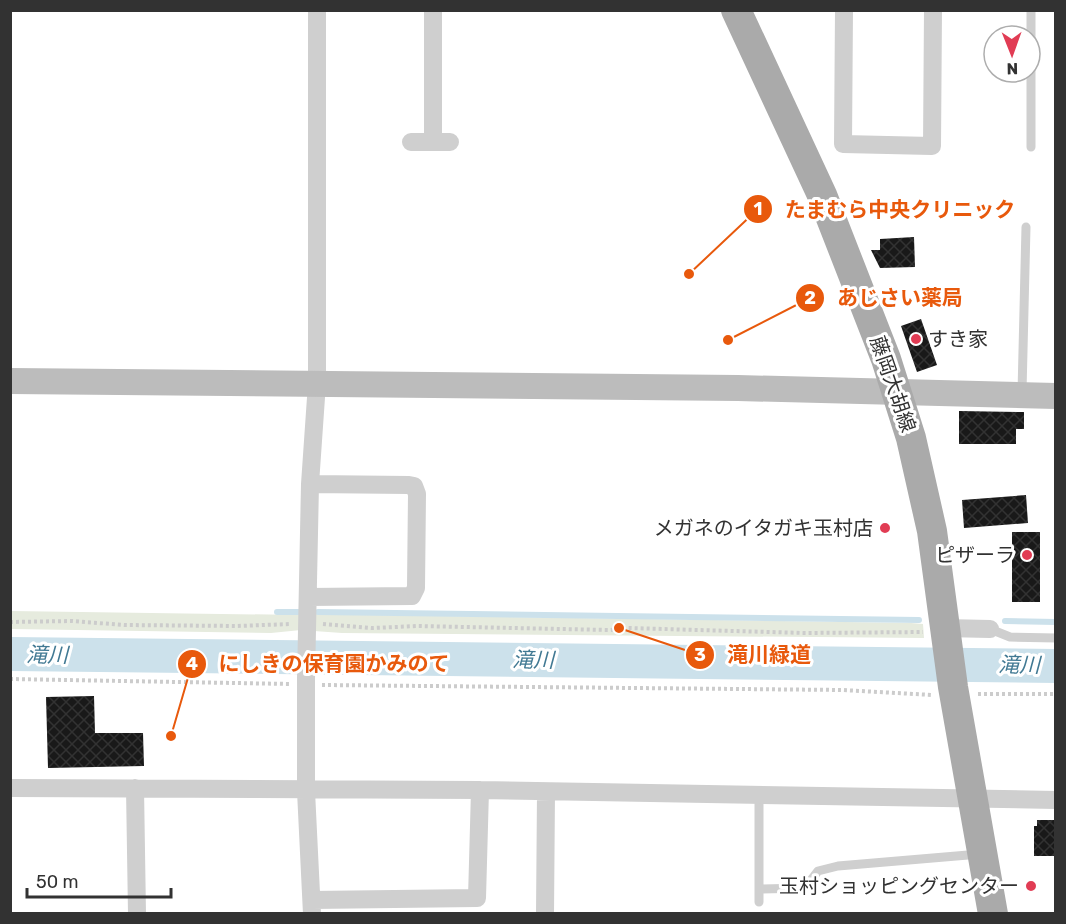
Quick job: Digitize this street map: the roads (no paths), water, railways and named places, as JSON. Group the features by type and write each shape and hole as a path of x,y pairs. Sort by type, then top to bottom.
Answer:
{"main road":[{"name":"藤岡大胡線","path":"736,10 822,195 897,393 924,492 940,633 954,692 972,799"},
{"path":"972,799 993,914"}],"street":[{"path":"317,10 317,383 309,484 306,791 312,907 477,898 480,790"},
{"path":"411,142 442,142 433,10"},
{"path":"844,10 843,144 932,146 933,10"},
{"path":"10,381 738,388 1056,396"},
{"path":"308,597 412,596 416,588 417,494 414,486 409,485 309,484"},
{"path":"940,633 990,630"},
{"path":"10,788 480,790 1056,800"},
{"path":"135,788 137,914"},
{"path":"545,914 546,792"}],"lane":[{"path":"1031,10 1031,147"},
{"path":"1022,395 1026,227"},
{"path":"990,630 1010,637 1056,638"},
{"path":"759,795 759,902"},
{"path":"760,890 805,888 818,871 838,866 982,854"}],"waterway":[{"path":"277,612 299,612"},
{"path":"318,612 919,620"},
{"path":"1005,621 1056,622"},
{"name":"滝川","path":"10,654 1056,666"}],"place":[{"name":"たまむら中央クリニック","path":"689,274"},
{"name":"すき家","path":"916,339"},
{"name":"あじさい薬局","path":"728,340"},
{"name":"メガネのイタガキ玉村店","path":"885,528"},
{"name":"ピザーラ","path":"1027,555"},
{"name":"滝川緑道","path":"619,628"},
{"name":"にしきの保育園かみのて","path":"171,736"},
{"name":"玉村ショッピングセンター","path":"1031,886"}]}
